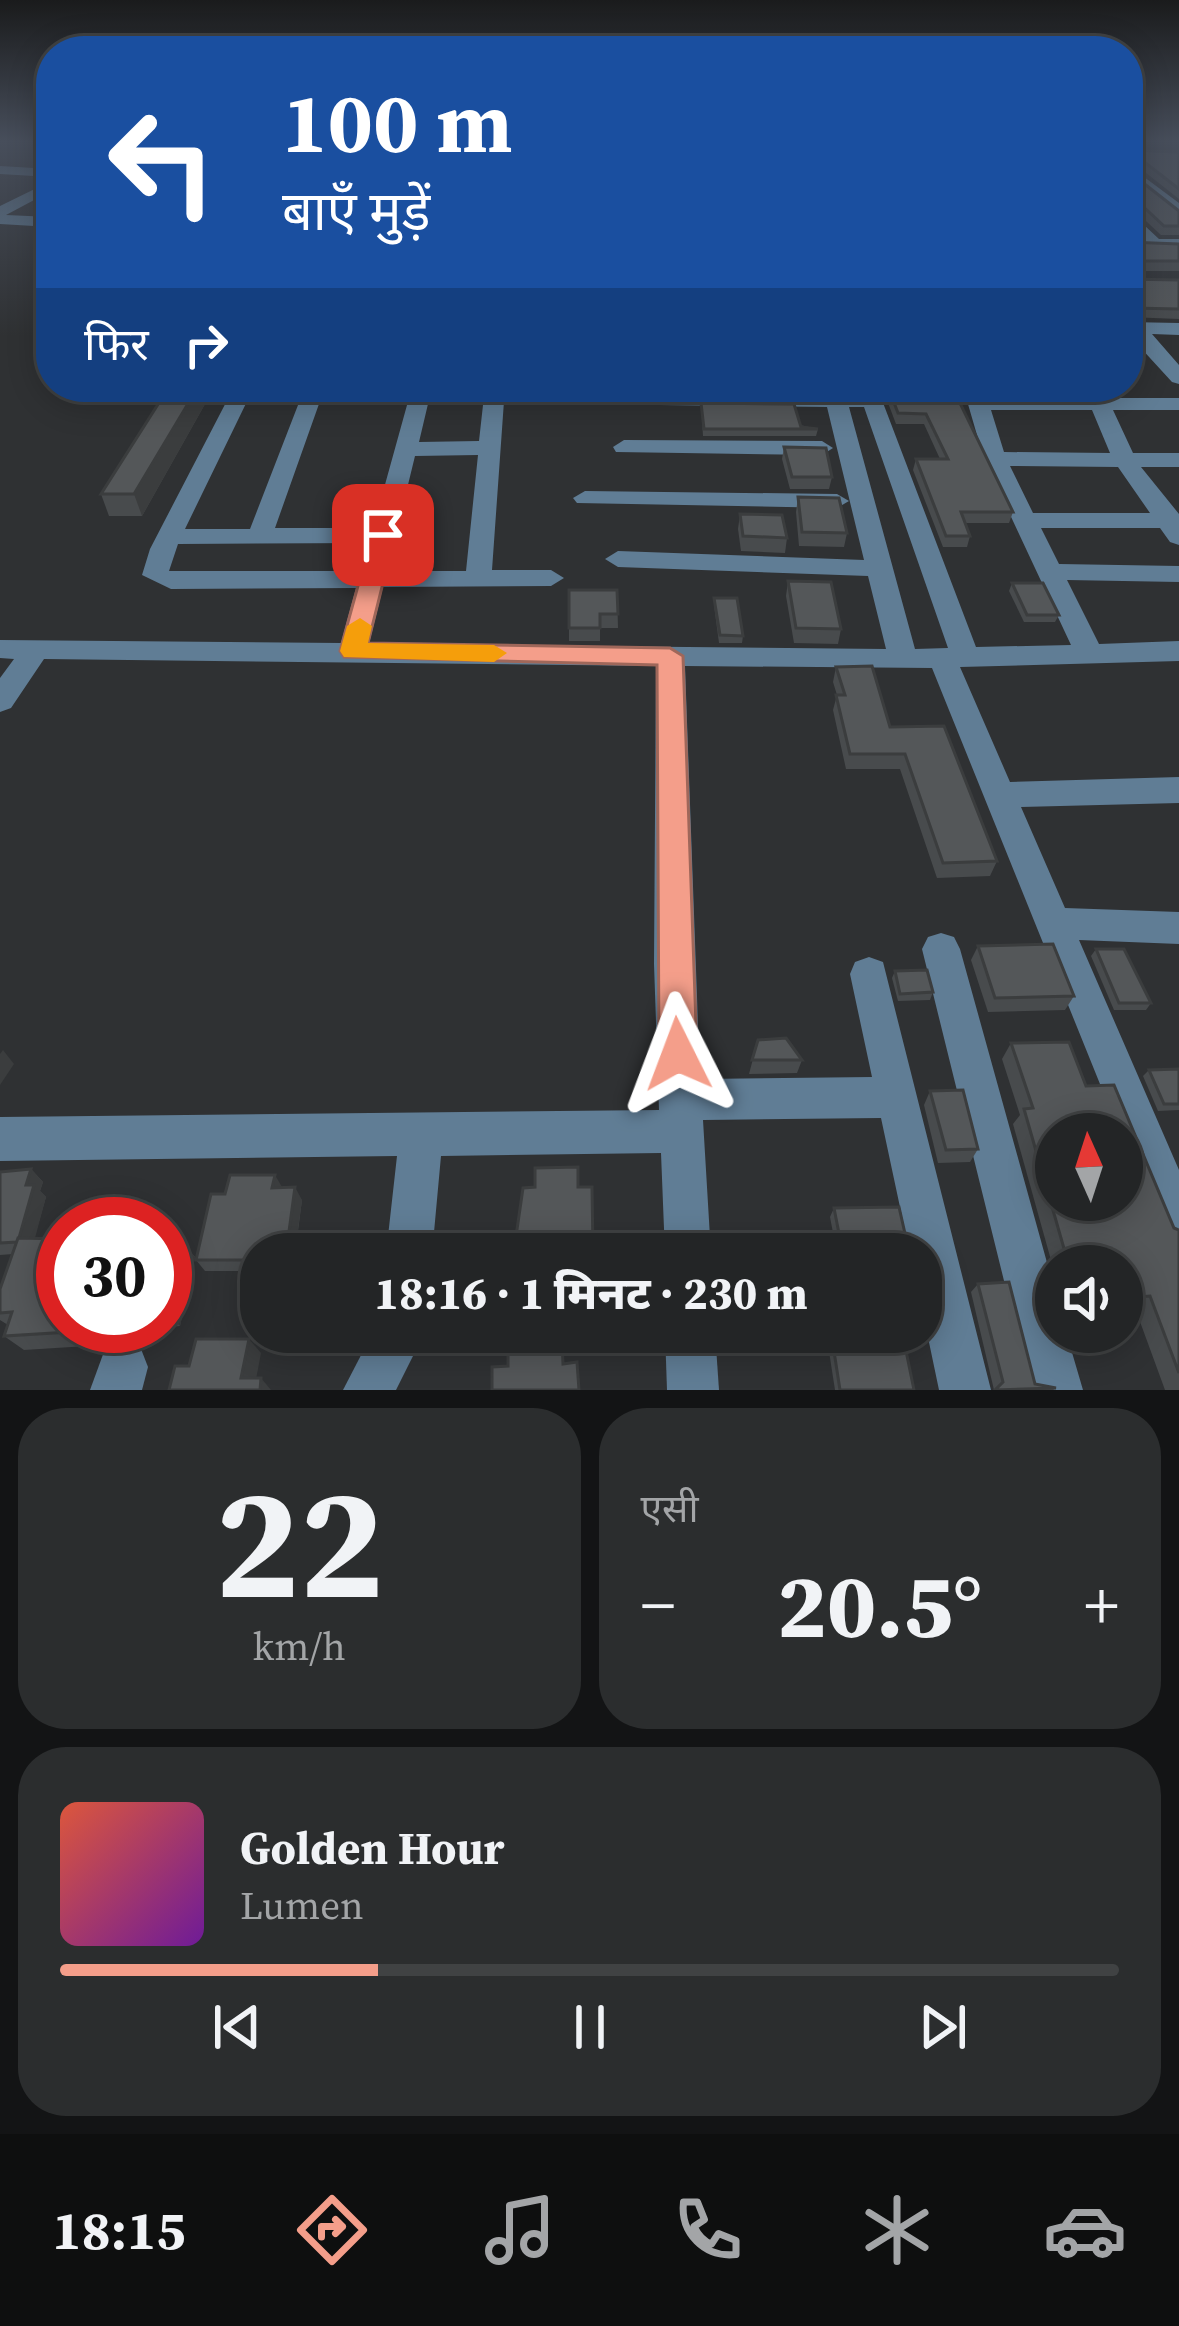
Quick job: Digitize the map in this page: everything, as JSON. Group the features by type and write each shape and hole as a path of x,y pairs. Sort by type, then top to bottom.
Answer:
{"street":[{"path":"0,216 36,220"},
{"path":"1143,231 1154,243"},
{"path":"1143,243 1179,244"},
{"path":"1143,328 1179,329"},
{"path":"1143,338 1174,367"},
{"path":"1143,364 1174,367"},
{"path":"1143,401 1178,406"},
{"path":"237,402 155,575 171,581 551,578"},
{"path":"260,536 309,402"},
{"path":"353,651 418,402"},
{"path":"478,579 493,402"},
{"path":"837,402 903,659"},
{"path":"873,402 999,794 1179,1224"},
{"path":"977,402 995,459 1090,654"},
{"path":"1099,402 1125,460 1175,526"},
{"path":"624,447 849,448"},
{"path":"406,449 488,448"},
{"path":"995,459 1179,460"},
{"path":"585,498 862,501"},
{"path":"1023,520 1175,526"},
{"path":"170,537 383,535"},
{"path":"618,559 879,568"},
{"path":"1049,572 1179,574"},
{"path":"0,649 903,659 1179,652"},
{"path":"0,701 34,650"},
{"path":"670,656 673,964 687,1233"},
{"path":"999,794 1179,790"},
{"path":"1053,923 1178,930"},
{"path":"940,949 1057,1390"},
{"path":"869,974 964,1390"},
{"path":"0,1139 421,1133 897,1097"},
{"path":"411,1233 421,1133"},
{"path":"368,1390 388,1353"},
{"path":"691,1353 693,1390"}],"building":[{"path":"1144,207 1179,211 1179,226 1164,226"},
{"path":"1143,243 1179,244 1179,261 1143,261"},
{"path":"1143,279 1179,280 1179,309 1143,308"},
{"path":"159,402 189,402 134,494 101,494"},
{"path":"894,402 959,402 1013,512 961,512 970,536 946,536 916,459 948,459 926,414 898,413"},
{"path":"701,403 794,404 801,427 818,429 704,429"},
{"path":"784,447 826,448 832,477 792,477"},
{"path":"798,497 839,498 847,533 802,532"},
{"path":"740,514 782,515 787,538 743,536"},
{"path":"788,581 831,582 841,629 796,628"},
{"path":"1012,583 1043,583 1059,615 1027,615"},
{"path":"569,590 617,590 618,614 600,614 600,628 569,628"},
{"path":"714,598 737,598 743,636 720,635"},
{"path":"872,666 890,727 944,726 997,861 943,863 905,754 850,754 836,695 845,695 836,667"},
{"path":"1053,944 1074,996 995,998 978,946"},
{"path":"1096,949 1124,949 1151,1003 1119,1003"},
{"path":"927,970 933,992 900,994 895,971"},
{"path":"786,1038 802,1060 752,1060 758,1040"},
{"path":"1069,1042 1086,1086 1114,1085 1126,1113 1035,1113 1035,1147 1024,1109 1033,1108 1011,1043"},
{"path":"1179,1069 1179,1104 1164,1104 1149,1070"},
{"path":"963,1090 978,1149 946,1150 930,1091"},
{"path":"1143,1154 1174,1228 1179,1230 1179,1373 1150,1296 1143,1296 1143,1245 1063,1245 1056,1221 1143,1221"},
{"path":"578,1167 578,1187 592,1187 593,1233 516,1233 523,1188 535,1187 535,1168"},
{"path":"31,1169 26,1185 34,1185 19,1238 0,1243 0,1172"},
{"path":"230,1175 275,1175 272,1188 295,1187 289,1233 240,1233 240,1260 196,1260 211,1194 225,1194"},
{"path":"899,1207 905,1233 839,1233 834,1208"},
{"path":"18,1238 36,1238 36,1334 4,1336 12,1312 0,1313 0,1289"},
{"path":"1009,1282 1035,1384 1056,1388 995,1390 1003,1382 978,1284"},
{"path":"196,1339 240,1339 240,1353 246,1353 241,1378 261,1378 260,1390 169,1390 175,1366 189,1366"},
{"path":"508,1353 563,1353 563,1364 577,1362 579,1390 492,1390 492,1367 508,1366"},
{"path":"834,1353 906,1353 914,1390 840,1390"}],"slow traffic":[{"path":"360,626 353,651 494,653"}],"route":[{"path":"383,535 353,651 670,656 678,1054"}]}
